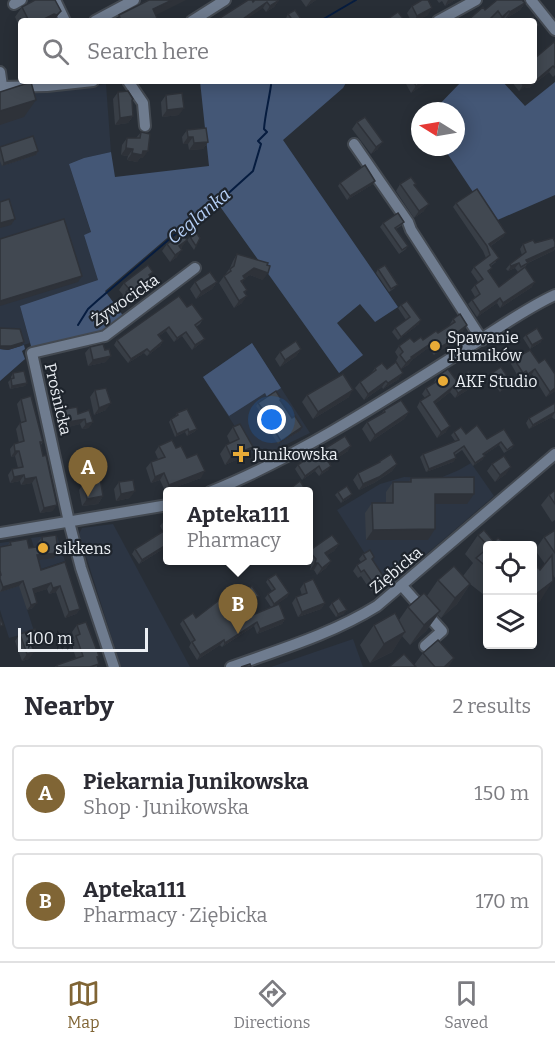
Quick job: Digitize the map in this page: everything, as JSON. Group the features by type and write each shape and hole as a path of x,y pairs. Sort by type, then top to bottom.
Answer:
{"street":[{"path":"55,0 64,18"},
{"path":"101,18 134,0"},
{"path":"201,0 206,11"},
{"path":"196,18 225,0"},
{"path":"443,18 476,0"},
{"path":"531,0 555,30"},
{"path":"0,72 1,87 65,84"},
{"path":"130,84 143,103 145,126"},
{"path":"354,144 408,222 482,340"},
{"name":"Żywocicka","path":"32,353 105,336 195,268"},
{"path":"222,487 254,473 308,444 555,295"},
{"name":"Prośnicka","path":"32,353 81,568 114,667"},
{"name":"Ziębicka","path":"231,667 357,619 403,587 555,454"},
{"path":"0,533 163,506"},
{"path":"403,587 442,632 425,646"}],"shaded area":[{"path":"555,82 555,195 493,222 449,156 465,156 465,102 442,102 459,84 505,84 525,106"},
{"path":"106,84 111,152 69,164 91,233 84,235 98,280 20,306 30,343 8,350 0,349 0,96"},
{"path":"200,84 345,84 283,140 398,307 375,322 360,304 337,323 363,355 339,373 214,198 105,291 124,317 102,333 35,348 31,346 20,306 98,280 84,235 91,232 69,164 111,152 115,177 209,166"},
{"path":"252,343 310,433 256,459 203,377"},
{"path":"252,343 281,388 267,397 265,393 229,416 203,377"},
{"path":"24,345 25,349 22,351 25,359 0,381 0,349 8,350"},
{"path":"471,463 494,496 387,588 337,510 380,484 404,477 440,478"},
{"path":"113,524 190,667 121,667 79,534 82,528"},
{"path":"57,536 65,561 41,569 31,538"},
{"path":"26,539 34,563 14,569 34,631 9,638 0,610 0,543"},
{"path":"353,639 363,667 271,667"}],"building":[{"path":"35,0 55,0 61,11 57,15 46,18 28,18 22,7"},
{"path":"149,0 172,0 153,9 157,18 120,18 119,15"},
{"path":"248,0 253,2 255,0 278,1 270,6 267,2 244,18 220,18"},
{"path":"422,0 428,0 432,8 417,16 412,6"},
{"path":"497,0 522,0 525,3 502,17 498,11 491,18 470,18 483,7 485,10"},
{"path":"295,10 300,18 291,18 288,14"},
{"path":"398,12 403,18 389,18"},
{"path":"554,42 555,68 553,66 537,79 537,56"},
{"path":"32,84 36,100 0,111 0,92"},
{"path":"128,91 133,99 133,116 120,118 118,92"},
{"path":"182,93 184,108 167,110 166,95"},
{"path":"365,117 383,142 376,147 357,122"},
{"path":"206,128 208,142 194,143 193,137 188,137 187,130"},
{"path":"141,132 150,134 148,151 143,151 142,155 132,153 133,149 126,148 127,138 140,138"},
{"path":"33,136 38,151 4,163 0,147"},
{"path":"365,165 375,181 350,196 340,183"},
{"path":"411,177 416,184 414,185 429,204 419,211 400,184"},
{"path":"477,189 506,233 489,244 499,258 490,265 492,268 488,271 499,287 525,267 535,282 503,303 500,298 480,312 472,300 480,294 475,285 483,279 474,267 490,255 487,246 456,203"},
{"path":"9,199 15,219 0,223 0,202"},
{"path":"398,213 404,222 395,228 408,246 402,250 383,223"},
{"path":"64,219 82,276 0,301 0,239"},
{"path":"196,232 200,238 196,246 190,237"},
{"path":"182,233 187,240 179,246 182,250 175,255 167,244"},
{"path":"553,238 555,247 526,260 528,263 521,267 519,263 511,266 510,264 526,252 523,244 533,240 535,243"},
{"path":"237,254 268,263 267,265 270,266 268,273 254,268 243,276 245,279 241,281 247,290 244,292 247,296 239,301 224,276 234,266"},
{"path":"148,265 153,272 149,275 154,281 131,298 126,292 129,289 124,283"},
{"path":"385,265 398,285 391,289 378,269"},
{"path":"210,272 217,282 201,292 195,282"},
{"path":"179,296 187,307 192,304 203,319 195,325 205,339 195,345 186,332 177,338 169,327 158,335 163,341 150,352 147,349 131,359 117,340"},
{"path":"407,301 421,320 401,337 395,328 410,317 401,305"},
{"path":"460,314 467,325 458,332 460,335 438,349 433,342 406,363 400,355 403,352 399,346 410,338 414,342 421,337 423,340 436,331 438,333 455,322 453,319"},
{"path":"0,328 20,329 24,342 11,346 0,346"},
{"path":"537,328 543,339 532,345 526,335"},
{"path":"296,341 301,349 285,360 280,352"},
{"path":"103,344 105,350 109,349 111,356 93,360 90,347"},
{"path":"530,350 539,363 545,359 555,374 555,388 550,392 535,369 528,374 526,371 523,373 514,359"},
{"path":"396,362 403,373 388,383 386,381 368,394 360,382 382,363 387,369"},
{"path":"501,367 511,382 502,388 492,373"},
{"path":"448,369 456,380 469,371 476,381 458,393 454,386 434,402 450,426 441,432 420,401 430,395 426,388 439,380 437,377"},
{"path":"24,371 27,383 12,386 13,373"},
{"path":"343,374 353,390 318,412 307,395"},
{"path":"106,388 111,403 99,408 95,390"},
{"path":"276,391 292,418 295,416 302,427 281,441 274,430 276,428 258,403"},
{"path":"31,396 43,442 40,442 43,456 46,455 57,505 44,508 36,477 25,479 24,475 14,477 12,469 23,467 19,451 15,451 14,444 24,441 20,423 26,421 21,399"},
{"path":"401,400 409,412 375,435 367,422"},
{"path":"555,403 555,412 533,425 529,418"},
{"path":"77,407 78,414 89,410 93,422 86,424 85,419 68,422 65,409"},
{"path":"187,409 197,429 189,432 188,429 177,434 171,419 178,415 177,413"},
{"path":"240,424 253,447 231,456 226,445 239,439 233,427"},
{"path":"477,425 487,439 504,429 514,445 507,450 501,442 483,454 485,456 475,463 464,446 454,453 456,458 429,469 423,454 459,440 454,432 461,427 466,434"},
{"path":"345,436 351,446 328,461 331,466 322,472 319,466 305,476 298,465"},
{"path":"172,440 176,448 181,446 187,458 197,454 205,471 169,485 164,473 155,477 151,462 165,457 159,446"},
{"path":"93,454 103,496 87,499 84,482 91,481 86,455"},
{"path":"391,454 397,464 379,477 363,484 358,473"},
{"path":"504,456 511,467 500,475 492,464"},
{"path":"474,477 474,494 435,494 435,529 373,530 372,503 393,503 393,482 411,482 411,478"},
{"path":"133,480 135,491 121,494 119,482"},
{"path":"300,481 304,487 292,487"},
{"path":"347,486 352,494 343,500 338,492"},
{"path":"555,490 555,504 549,495"},
{"path":"484,530 493,541 483,541 478,535"},
{"path":"555,530 555,553 544,537"},
{"path":"163,532 163,547 142,560 135,549"},
{"path":"56,535 58,553 37,555 41,570 65,562 80,609 69,612 60,586 53,588 51,583 33,589 37,603 31,605 23,581 3,587 0,579 0,547 11,545 10,542 27,539 29,548 43,546 42,537"},
{"path":"332,535 339,544 325,553 331,561 322,568 315,563 313,548"},
{"path":"370,550 374,557 372,559 385,579 375,586 364,570 361,572 357,565 366,559 363,554"},
{"path":"483,552 483,564 476,558"},
{"path":"552,555 553,581 537,593 538,567 540,570"},
{"path":"454,566 470,584 455,598 438,580"},
{"path":"276,574 289,593 274,604 268,594 275,589 268,579"},
{"path":"313,579 325,603 302,612 296,597 307,593 304,583"},
{"path":"252,586 259,596 253,599 247,590"},
{"path":"424,593 440,611 424,625 408,607"},
{"path":"227,594 235,607 240,604 248,617 279,604 285,619 260,629 257,622 225,643 224,640 200,655 192,642 195,640 183,620 193,613 196,618"},
{"path":"339,598 347,610 338,614 332,603"},
{"path":"395,613 405,632 384,644 374,625"},
{"path":"86,622 99,656 97,657 99,664 90,667 57,667 57,665 83,656 76,636 80,634 77,625"},
{"path":"35,629 39,641 31,644 34,652 27,654 20,634"},
{"path":"438,640 454,658 444,667 435,667 423,653"},
{"path":"404,654 416,667 389,667"}],"waterway":[{"name":"Ceglanka","path":"325,18 356,0"},
{"name":"Ceglanka","path":"78,325 88,309 98,300 253,171 261,144 258,141 267,132 264,129 271,85"}],"place":[{"name":"Spawanie Tłumików","path":"435,346"},
{"name":"AKF Studio","path":"443,381"},
{"name":"Junikowska","path":"241,454"},
{"name":"Piekarnia Junikowska","path":"88,497"},
{"name":"sikkens","path":"43,548"},
{"name":"Apteka111","path":"238,634"}]}
